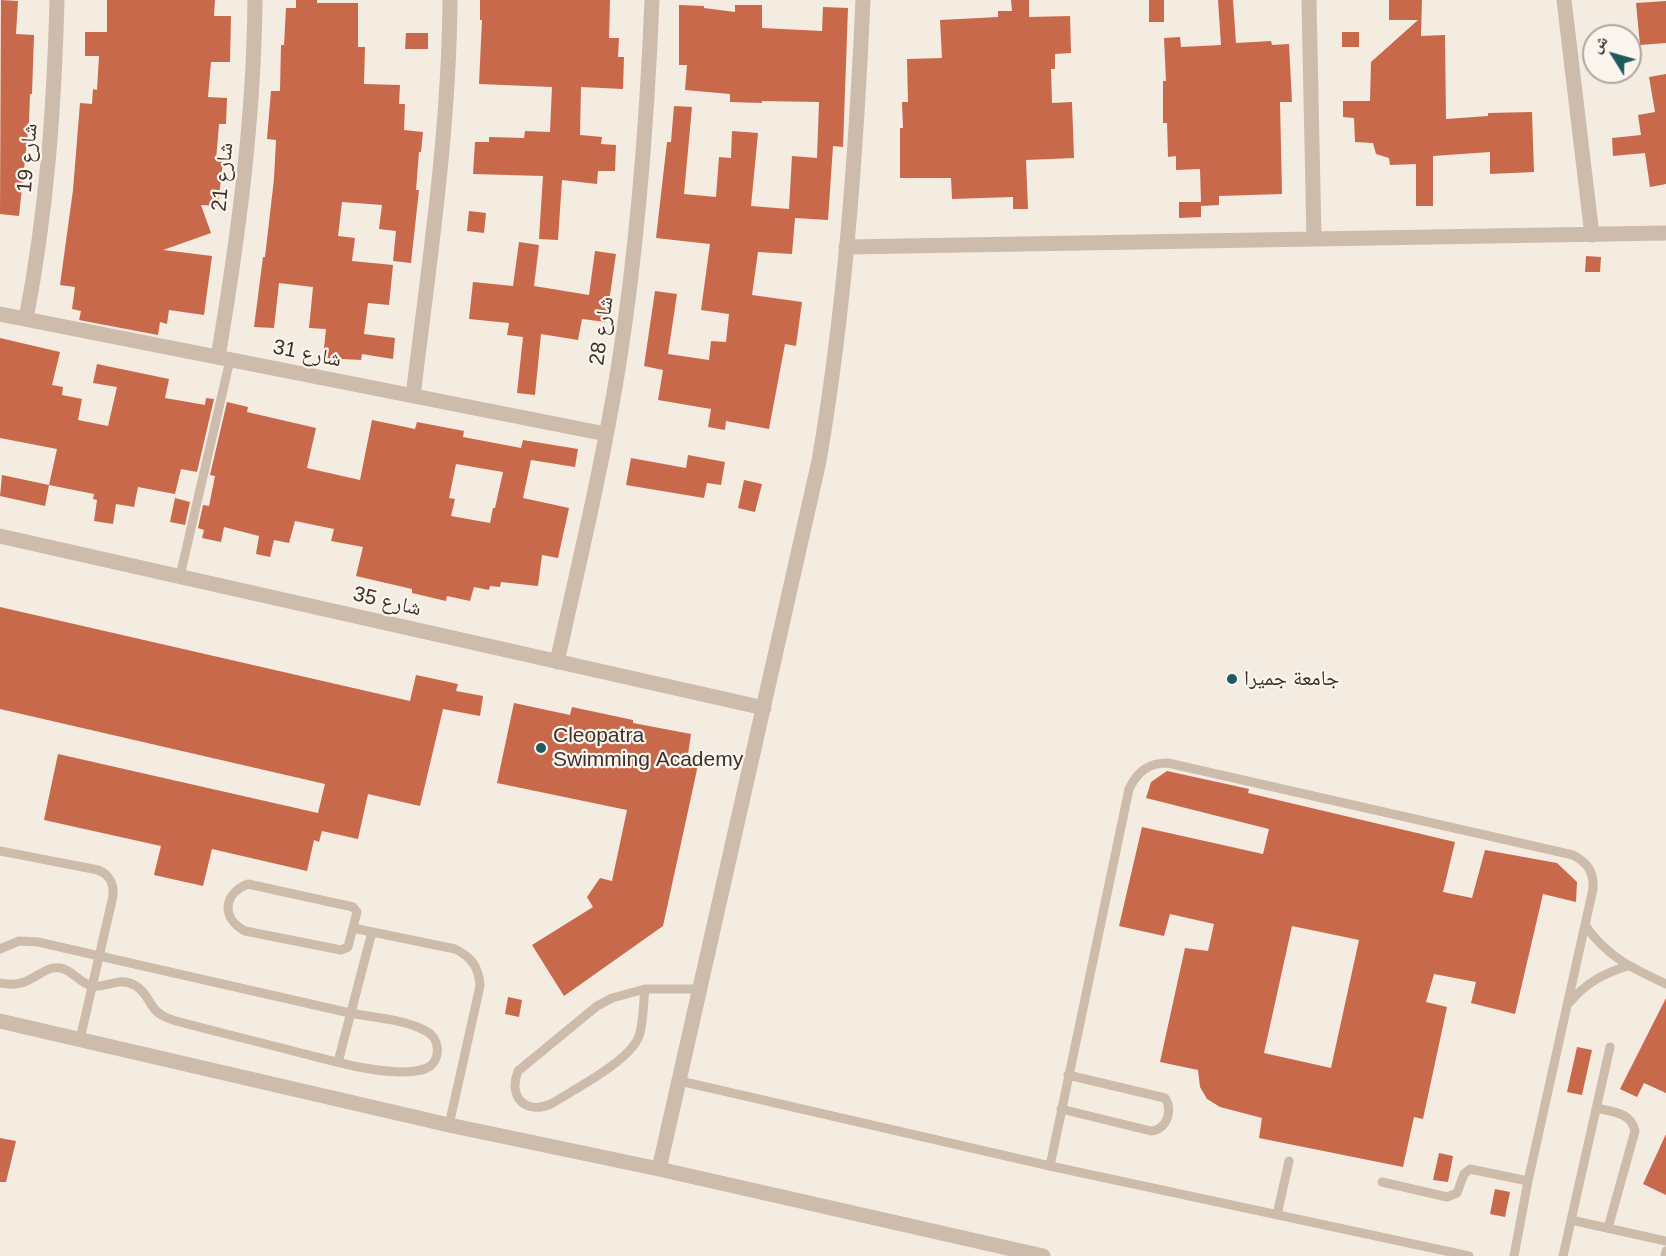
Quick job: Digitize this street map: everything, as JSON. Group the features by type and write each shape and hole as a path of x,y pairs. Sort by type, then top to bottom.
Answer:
{"street":[{"name":"شارع 19","path":"26,319 44,213 54,105 57,0"},
{"name":"شارع 21","path":"224,359 244,187 255,0"},
{"path":"413,396 442,152 450,54 450,0"},
{"name":"شارع 28","path":"557,662 606,434 619,360 636,223 652,0"},
{"path":"659,1169 819,461 836,350 846,247 863,0"},
{"path":"1309,0 1314,239"},
{"path":"1564,0 1592,235"},
{"path":"846,247 1666,233"},
{"name":"شارع 31","path":"0,314 606,434"},
{"name":"شارع 35","path":"0,536 764,708"},
{"path":"0,1021 449,1125 659,1169 1043,1256"}],"lane":[{"path":"180,576 224,359"},
{"path":"1050,1166 1129,789 1143,768 1155,763 1179,765 1573,855 1583,860 1590,868 1594,878 1593,889 1528,1181 1514,1256"},
{"path":"0,851 98,870 111,879 114,887 113,896 80,1039"},
{"path":"248,884 259,885 353,907 357,912 353,928 348,947 341,951 245,931 236,926 229,917 228,906 231,896 238,888 248,884"},
{"path":"1585,925 1604,949 1628,966 1666,984"},
{"path":"353,928 455,949 466,954 480,974 480,986 449,1125"},
{"path":"338,1062 372,932"},
{"path":"0,949 10,943 28,940 398,1022 429,1032 436,1038 437,1055 433,1063 426,1068 403,1072 338,1062 167,1018 153,1007 142,989 133,984 124,981 93,986 85,984 65,969 56,967 22,984 0,983"},
{"path":"1569,1004 1580,990 1594,979 1628,966"},
{"path":"645,989 639,1038 625,1057 551,1104 541,1108 530,1107 520,1102 515,1093 514,1082 518,1071 597,1006 620,995 645,989 701,989"},
{"path":"1563,1256 1610,1047"},
{"path":"1061,1108 1151,1131 1160,1130 1165,1124 1169,1107 1165,1098 1068,1076"},
{"path":"680,1082 1050,1166 1469,1256"},
{"path":"1596,1108 1629,1118 1634,1124 1635,1131 1608,1228"},
{"path":"1277,1215 1289,1161"},
{"path":"1382,1182 1447,1197 1457,1193 1464,1174 1470,1170 1528,1181"},
{"path":"1571,1220 1666,1241"},
{"path":"1665,1256 1666,1251"}],"building":[{"path":"1,0 18,1 16,34 34,35 32,94 30,94 19,216 0,214"},
{"path":"107,0 215,0 214,16 231,16 230,62 211,62 208,97 227,98 226,124 219,124 216,160 223,161 218,206 201,205 211,233 163,250 212,256 204,315 169,310 167,324 160,322 158,335 79,320 81,311 72,309 75,287 60,285 73,190 80,103 92,104 93,89 97,90 99,56 85,56 85,32 107,32"},
{"path":"296,0 317,0 317,3 358,3 358,47 365,47 364,84 400,85 399,104 405,104 404,130 423,132 421,152 419,152 416,190 419,190 411,263 393,261 396,231 379,229 382,205 342,202 338,236 355,238 352,261 393,265 389,305 368,303 364,334 395,338 393,359 362,354 361,360 323,358 326,329 309,328 313,287 279,283 274,328 254,327 274,179 276,140 267,139 271,91 280,91 281,45 284,45 286,8 296,8"},
{"path":"480,0 610,0 609,38 619,38 618,57 624,57 623,89 581,87 580,135 602,137 601,144 616,145 615,171 598,171 597,184 562,180 558,240 539,239 543,176 473,174 475,142 489,142 489,137 524,138 525,131 550,132 552,87 479,84 482,20 480,20"},
{"path":"1011,0 1029,0 1029,17 1070,16 1071,53 1055,54 1055,69 1051,69 1052,103 1072,102 1074,158 1026,160 1028,209 1013,209 1013,197 952,199 951,178 900,178 902,102 908,102 907,59 942,58 940,20 998,17 998,11 1012,11"},
{"path":"1149,0 1164,0 1164,22 1149,22"},
{"path":"1218,0 1233,0 1236,43 1271,41 1272,45 1289,44 1292,102 1280,102 1282,194 1219,196 1219,205 1201,206 1201,217 1179,218 1179,202 1201,202 1200,169 1176,170 1176,156 1168,157 1167,123 1163,123 1163,81 1166,81 1164,38 1180,37 1181,47 1221,45"},
{"path":"1389,0 1422,0 1421,36 1445,35 1446,119 1488,116 1488,113 1532,112 1534,172 1490,174 1490,152 1433,156 1433,206 1416,206 1416,164 1390,165 1389,158 1376,154 1373,143 1355,142 1354,118 1343,117 1343,101 1370,101 1371,62 1418,20 1389,20"},
{"path":"1666,1 1666,43 1642,45 1642,24 1638,24 1636,3"},
{"path":"679,5 704,6 704,8 735,12 735,5 762,5 762,28 822,31 823,7 848,8 843,147 833,146 828,220 795,218 792,254 758,252 752,295 802,302 796,346 785,344 769,429 726,421 725,430 708,427 711,409 658,400 663,370 644,366 655,291 677,294 668,354 709,360 711,341 726,342 729,314 701,310 710,244 656,238 667,142 671,142 674,106 692,107 684,194 716,197 719,157 731,158 732,131 758,133 751,206 789,209 792,156 817,158 819,102 730,102 730,94 685,90 687,65 679,65"},
{"path":"1342,32 1359,32 1359,47 1342,47"},
{"path":"406,33 428,33 428,49 405,49"},
{"path":"1666,74 1666,184 1650,187 1645,153 1613,156 1612,138 1641,135 1638,115 1655,112 1649,77"},
{"path":"469,211 486,213 484,233 467,231"},
{"path":"519,242 539,245 534,286 589,295 595,251 616,254 606,322 582,319 578,340 541,334 535,395 517,393 523,337 507,335 509,323 469,319 473,282 513,286"},
{"path":"1586,256 1601,257 1600,272 1585,272"},
{"path":"0,338 60,352 52,385 63,387 62,395 82,399 78,420 108,426 117,387 93,383 97,364 169,379 165,398 205,405 206,398 214,399 197,472 181,469 175,494 138,487 134,507 116,504 113,524 94,521 97,500 93,499 94,494 49,485 57,449 0,438"},
{"path":"227,402 248,407 247,412 316,428 307,468 360,480 372,420 415,429 417,422 464,431 463,437 521,448 523,440 578,449 575,467 531,460 523,498 569,508 558,558 542,555 538,586 501,582 500,587 490,586 489,590 474,587 470,601 447,596 446,601 412,593 412,589 356,576 363,547 331,541 334,529 295,521 289,543 274,540 270,557 256,554 259,536 224,527 221,542 202,538 204,530 198,528 203,505 209,506 215,476 210,475","holes":["456,464 503,472 490,523 451,516 455,499 449,498"]},
{"path":"688,455 725,462 721,485 707,483 704,498 626,485 631,458 686,468"},
{"path":"2,475 49,485 45,506 0,496"},
{"path":"744,480 762,484 755,512 738,508"},
{"path":"175,498 190,502 185,525 170,522"},
{"path":"0,607 410,701 416,675 458,684 456,691 483,696 480,716 443,709 420,806 368,794 358,839 322,831 319,842 314,840 307,871 212,849 203,886 154,875 161,846 44,820 58,754 318,813 325,784 0,709"},
{"path":"514,703 570,715 572,707 633,720 633,723 691,734 687,761 698,765 663,926 564,996 532,945 593,907 587,897 600,878 612,881 627,810 497,783"},
{"path":"1167,771 1249,789 1248,793 1455,842 1443,892 1472,898 1485,850 1557,863 1577,882 1576,902 1543,894 1515,1014 1471,1003 1476,982 1434,974 1426,1002 1447,1007 1423,1119 1414,1117 1403,1167 1259,1138 1262,1118 1220,1107 1207,1099 1200,1087 1198,1070 1160,1062 1185,948 1208,951 1214,924 1170,914 1164,936 1119,926 1142,827 1263,854 1269,829 1146,798 1151,782","holes":["1292,926 1359,940 1331,1068 1264,1053"]},
{"path":"508,997 522,1000 519,1017 505,1014"},
{"path":"1666,998 1666,1093 1644,1083 1637,1097 1620,1089"},
{"path":"1577,1047 1592,1050 1582,1095 1567,1092"},
{"path":"1666,1134 1666,1195 1643,1184"},
{"path":"0,1138 16,1141 6,1182 0,1182"},
{"path":"1439,1153 1453,1156 1448,1182 1433,1180"},
{"path":"1495,1189 1510,1192 1505,1217 1490,1214"}],"place":[{"name":"جامعة جميرا","path":"1232,679"},
{"name":"Cleopatra Swimming Academy","path":"541,748"}]}
